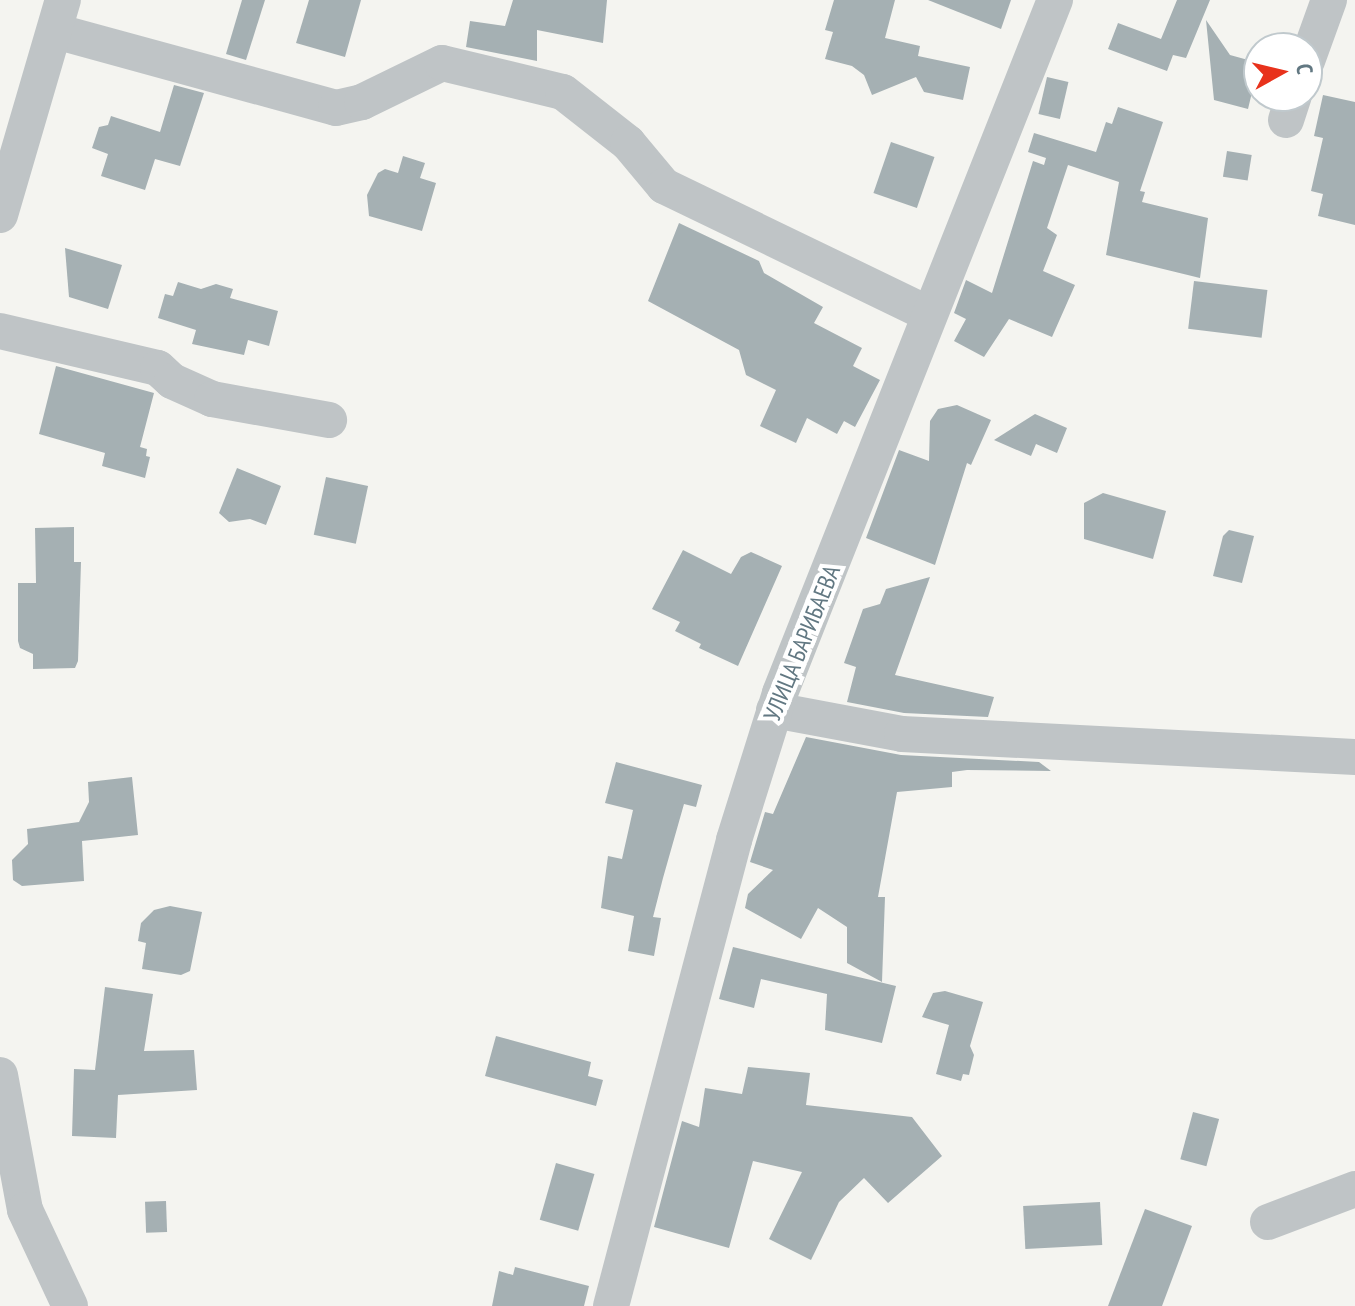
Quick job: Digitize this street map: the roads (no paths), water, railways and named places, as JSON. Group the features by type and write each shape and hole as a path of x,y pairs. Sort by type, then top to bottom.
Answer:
{"street":[{"name":"УЛИЦА БАРИБАЕВА","path":"611,1306 734,840 774,710 1055,0"},
{"path":"1317,32 1329,0"},
{"path":"0,215 59,16 336,108 362,102 442,63 563,92 628,143 664,186 929,314"},
{"path":"0,331 151,365 212,399 329,420"},
{"path":"774,710 902,734 1355,757"},
{"path":"0,1075 25,1210 70,1306"},
{"path":"1268,1222 1355,1189"}]}
